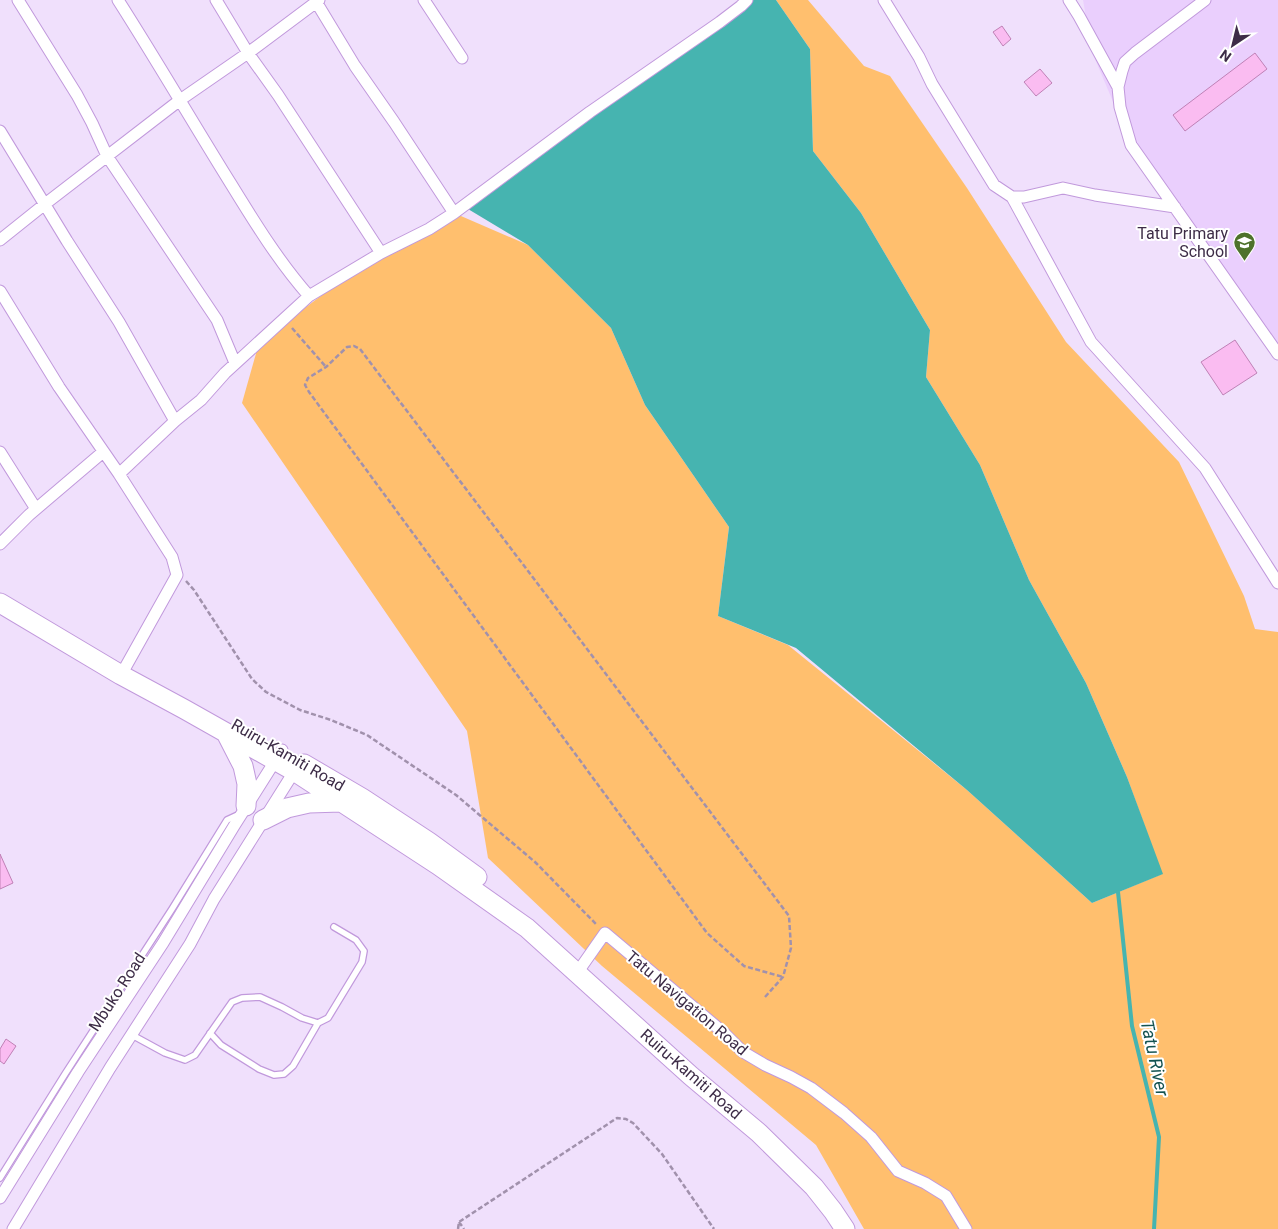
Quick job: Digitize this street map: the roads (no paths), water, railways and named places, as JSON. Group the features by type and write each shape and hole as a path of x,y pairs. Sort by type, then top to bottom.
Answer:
{"main road":[{"name":"Ruiru-Kamiti Road","path":"0,603 124,671 219,715 278,755 362,798 429,842 487,886 510,907 527,928"},
{"name":"Ruiru-Kamiti Road","path":"124,671 226,733 278,755"},
{"path":"226,733 243,766 247,784 244,810"},
{"name":"Ruiru-Kamiti Road","path":"297,766 341,802 438,864 527,928 691,1076 759,1133 814,1187 845,1229"},
{"path":"263,820 287,808 310,803 341,802"}],"street":[{"path":"18,0 92,123 107,156 217,320 236,363"},
{"path":"118,0 264,236 293,278 309,296"},
{"path":"216,0 248,54 283,103 381,253"},
{"path":"424,0 462,58"},
{"path":"120,474 175,421 201,400 225,372 309,296 381,253 429,229 454,213 590,112 720,22 747,0"},
{"path":"884,0 919,57 932,84 994,185 1012,197 1091,342 1204,468 1278,583"},
{"path":"1069,0 1118,87"},
{"path":"1205,0 1147,43 1126,62 1118,87 1120,107 1131,145 1278,354"},
{"path":"0,240 180,100 248,54 317,1 355,66 454,213"},
{"path":"0,131 118,322 175,421"},
{"path":"1012,197 1024,197 1063,188 1095,195 1174,207"},
{"path":"0,291 60,387 103,452 120,474 172,557 178,575 124,671"},
{"path":"0,452 36,509"},
{"path":"2,537 103,452"},
{"path":"0,1198 78,1072 163,942 278,755"},
{"path":"13,1229 190,944 214,899 297,766"},
{"path":"234,826 252,838"},
{"name":"Tatu Navigation Road","path":"577,973 605,934 724,1033 743,1052 811,1088 844,1113 871,1137 898,1171 925,1183 946,1196 966,1229"}],"lane":[{"name":"Mbuko Road","path":"0,1178 172,909 226,820 244,810"},
{"path":"210,1033 221,1045 259,1070 274,1074 284,1074 293,1066 318,1023 328,1018 362,962 364,951 356,940 334,927"},
{"path":"132,1035 165,1053 185,1060 195,1055 232,1002 242,998 260,997 302,1018 318,1023"}],"waterway":[{"name":"Tatu River","path":"1118,892 1132,1026 1159,1137 1154,1229"}],"place":[{"name":"Tatu Primary School","path":"1244,261"}]}
